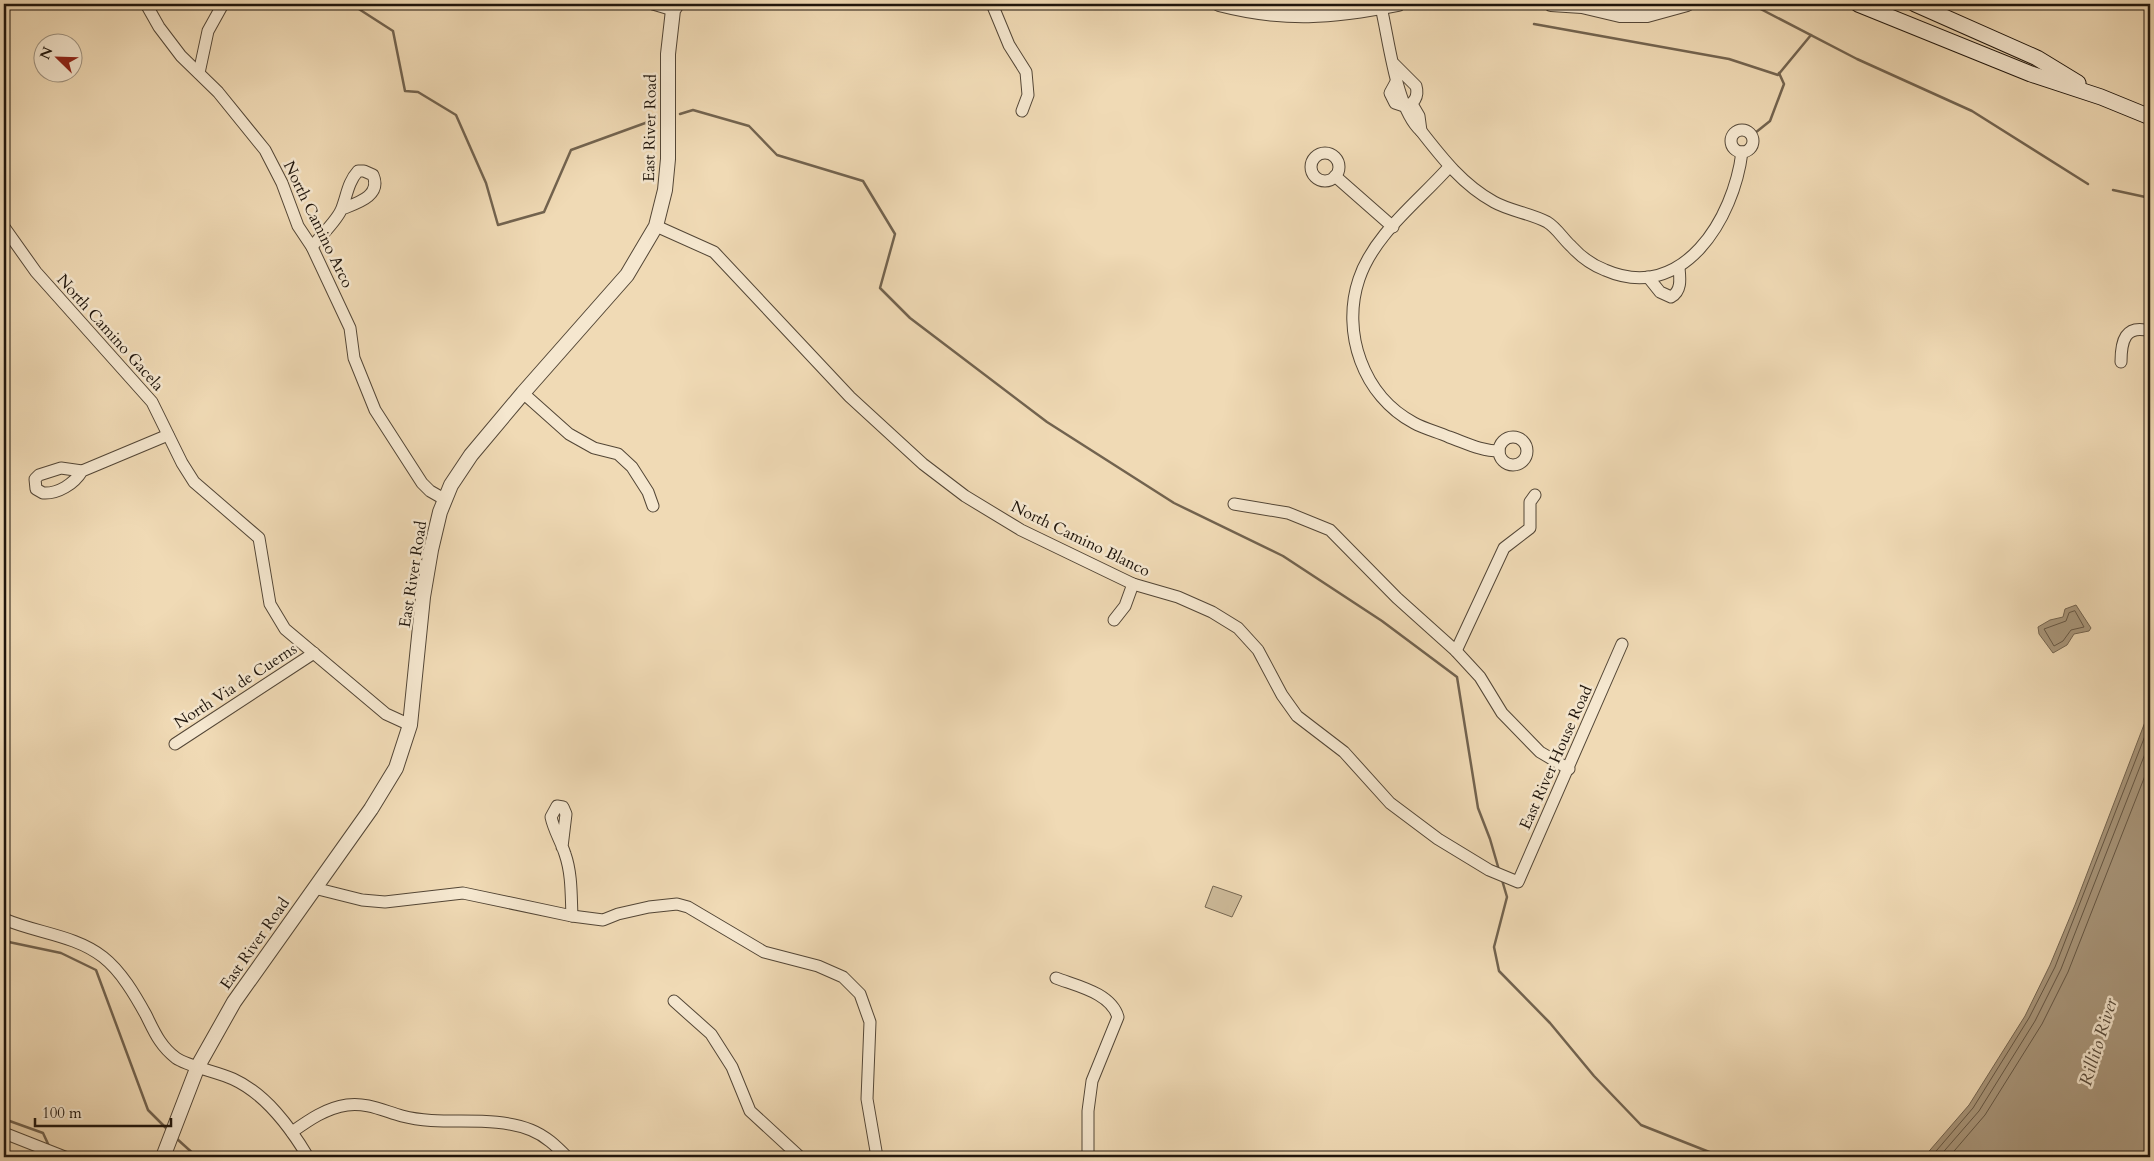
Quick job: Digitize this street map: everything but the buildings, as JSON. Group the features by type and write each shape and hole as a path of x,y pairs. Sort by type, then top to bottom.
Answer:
{"main road":[{"path":"1858,4 2031,74 2101,96 2150,117"},
{"path":"1915,4 2037,58 2101,96"}],"street":[{"name":"North Camino Arco","path":"146,4 159,27 181,56 218,91 265,150 282,183 298,226 312,246 350,328 354,358 375,410 422,483 430,491 444,499"},
{"path":"199,73 208,31 223,4"},
{"path":"653,4 675,7"},
{"path":"992,4 1009,45 1026,72 1028,95 1022,111"},
{"path":"1219,4 1250,12 1299,17 1348,13 1398,4"},
{"path":"1551,4 1588,5 1620,15 1647,15 1687,4"},
{"name":"East River Road","path":"163,1157 198,1066 234,1002 371,810 396,768 410,725 425,580 430,550 444,499 471,455 627,275 656,226 665,190 668,159 668,54 675,7"},
{"path":"1381,7 1394,64 1396,82 1391,88 1391,97 1395,103 1408,105 1419,116 1421,131 1449,167 1492,201 1547,222 1590,262 1620,276 1648,277 1679,268 1707,239 1722,218 1734,192 1742,152"},
{"path":"1394,64 1416,86 1417,97 1408,105"},
{"path":"1449,167 1393,227 1368,260 1359,278 1353,316 1354,337 1358,358 1375,388 1386,401 1414,423 1486,451 1500,451"},
{"path":"1335,176 1393,227"},
{"path":"312,246 342,209"},
{"name":"North Camino Blanco","path":"656,226 714,252 850,396 923,464 961,493 1021,530 1132,584 1178,597 1212,612 1238,628 1258,650 1282,695 1297,716 1344,752 1390,803 1438,839 1489,870 1518,882"},
{"name":"North Camino Gacela","path":"4,228 36,272 152,402 194,482 259,538 270,604 285,629 386,714 410,725"},
{"path":"1648,277 1660,292 1671,297 1676,294 1680,283 1679,268"},
{"path":"2121,362 2121,352 2127,334 2141,328 2150,331"},
{"path":"523,393 569,434 594,448 618,454 632,467 648,492 653,506"},
{"path":"82,471 168,435"},
{"path":"1456,651 1504,548 1530,528 1530,502 1535,495"},
{"path":"1234,504 1288,513 1330,530 1397,598 1456,651 1480,677 1502,713 1540,752 1569,768"},
{"path":"1114,620 1125,606 1132,584"},
{"name":"East River House Road","path":"1518,882 1622,644"},
{"name":"North Via de Cuerns","path":"175,744 314,653"},
{"path":"562,847 571,876 572,916"},
{"path":"314,888 362,900 385,902 463,893 572,916 603,920 626,913 677,904 688,907 764,952 818,966 844,977 860,994 870,1022 868,1099 877,1157"},
{"path":"4,919 25,929 87,946 104,958 133,993 159,1043 177,1059 246,1086 259,1095 292,1132 308,1157"},
{"path":"1056,978 1104,999 1115,1007 1118,1017 1092,1081 1088,1111 1088,1157"},
{"path":"674,1001 711,1034 732,1066 750,1111 800,1157"},
{"path":"292,1132 331,1109 348,1105 368,1105 428,1121 500,1124 530,1130 552,1142 567,1157"},
{"path":"4,1133 65,1157"}],"shaded area":[{"path":"1213,886 1242,896 1232,917 1205,907"}],"water":[{"path":"2076,605 2091,628 2089,631 2074,634 2067,645 2053,653 2039,634 2038,627 2050,620 2063,617 2065,609"},
{"name":"Rillito River","path":"2150,709 2150,1157 1924,1157 1969,1105 2025,1016 2050,965 2075,905"}],"waterway":[{"path":"351,4 393,31 405,91 418,92 456,115 486,183 498,225 544,212 571,150 648,122"},
{"path":"1751,4 1857,59 1972,111 2088,184"},
{"path":"1534,24 1729,59 1778,75 1811,35"},
{"path":"1755,133 1770,121 1784,84 1779,73"},
{"path":"680,114 693,110 749,126 777,155 863,181 895,234 880,288 910,318 1047,422 1174,503 1283,556 1382,621 1457,677 1478,808 1499,870"},
{"path":"2113,190 2150,198"},
{"path":"1502,880 1507,897 1494,947 1499,971 1550,1023 1594,1076 1641,1125 1722,1157"},
{"path":"4,941 61,953 96,970 148,1110 169,1131"},
{"path":"4,1119 43,1133 49,1146"},
{"path":"176,1138 197,1157"}]}
